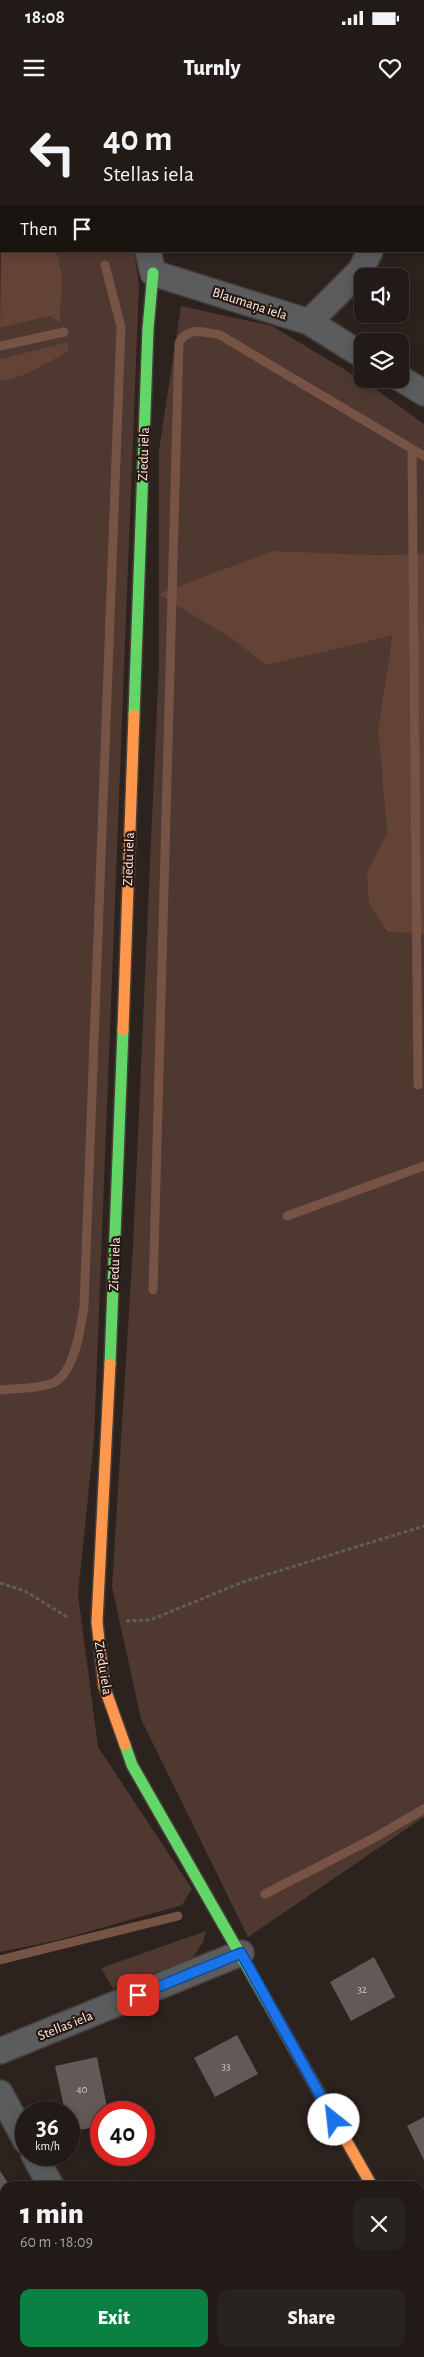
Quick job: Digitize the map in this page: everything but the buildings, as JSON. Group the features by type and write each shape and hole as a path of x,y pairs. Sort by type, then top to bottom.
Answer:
{"street":[{"path":"309,322 361,270 370,252"},
{"name":"Blaumaņa iela","path":"150,262 309,322 354,350"},
{"name":"Ziedu iela","path":"150,262 113,1294 97,1622 104,1686 132,1765 241,1953 369,2181"},
{"path":"409,384 424,393"},
{"name":"Stellas iela","path":"0,2051 241,1953"},
{"path":"0,2093 15,2121"},
{"path":"40,2166 48,2181"}],"path":[{"path":"97,1622 150,1620 243,1582 424,1526"},
{"path":"0,1583 24,1591 60,1612 99,1642"}],"shaded area":[{"path":"1,252 55,252 60,266 62,286 60,323 51,316 0,328"},
{"path":"55,252 134,252 139,285 94,1439 78,1594 98,1747 192,1889 182,1905 59,1940 0,1952 0,381 27,374 44,365 68,351 68,342 0,359 0,328 51,316 60,322 61,267"},
{"path":"181,306 272,326 354,375 354,388 374,388 424,424 424,554 368,555 228,636 266,664 392,636 378,730 387,833 367,873 386,932 424,934 424,1817 248,1937 141,1719 112,1587 133,1246 159,661 159,450"},
{"path":"68,342 68,351 44,365 27,374 0,381 0,359"},
{"path":"273,551 368,555 424,554 424,934 387,932 369,903 367,872 387,833 378,730 392,636 266,665 228,636 158,594"},
{"path":"206,1931 203,1942 193,1958 113,1989 101,1968"}],"waterway":[{"path":"0,1390 38,1387 58,1380 71,1362 75,1351 84,1306 121,327 105,265"},
{"path":"0,346 64,332"},
{"path":"153,1290 179,343 191,332 220,335 424,456"},
{"path":"412,450 418,1085"},
{"path":"287,1216 424,1166"},
{"path":"265,1894 374,1838 424,1809"},
{"path":"0,1960 178,1916"}],"traffic: fast":[{"path":"134,715 148,329 153,273"},
{"path":"110,1364 123,1030"},
{"path":"125,1745 132,1765 293,2047"}],"traffic: slow":[{"path":"123,1030 134,715"},
{"path":"110,1364 97,1622 104,1686 125,1745"},
{"path":"293,2047 369,2181"}],"route":[{"path":"138,1995 241,1953 334,2120"}]}
